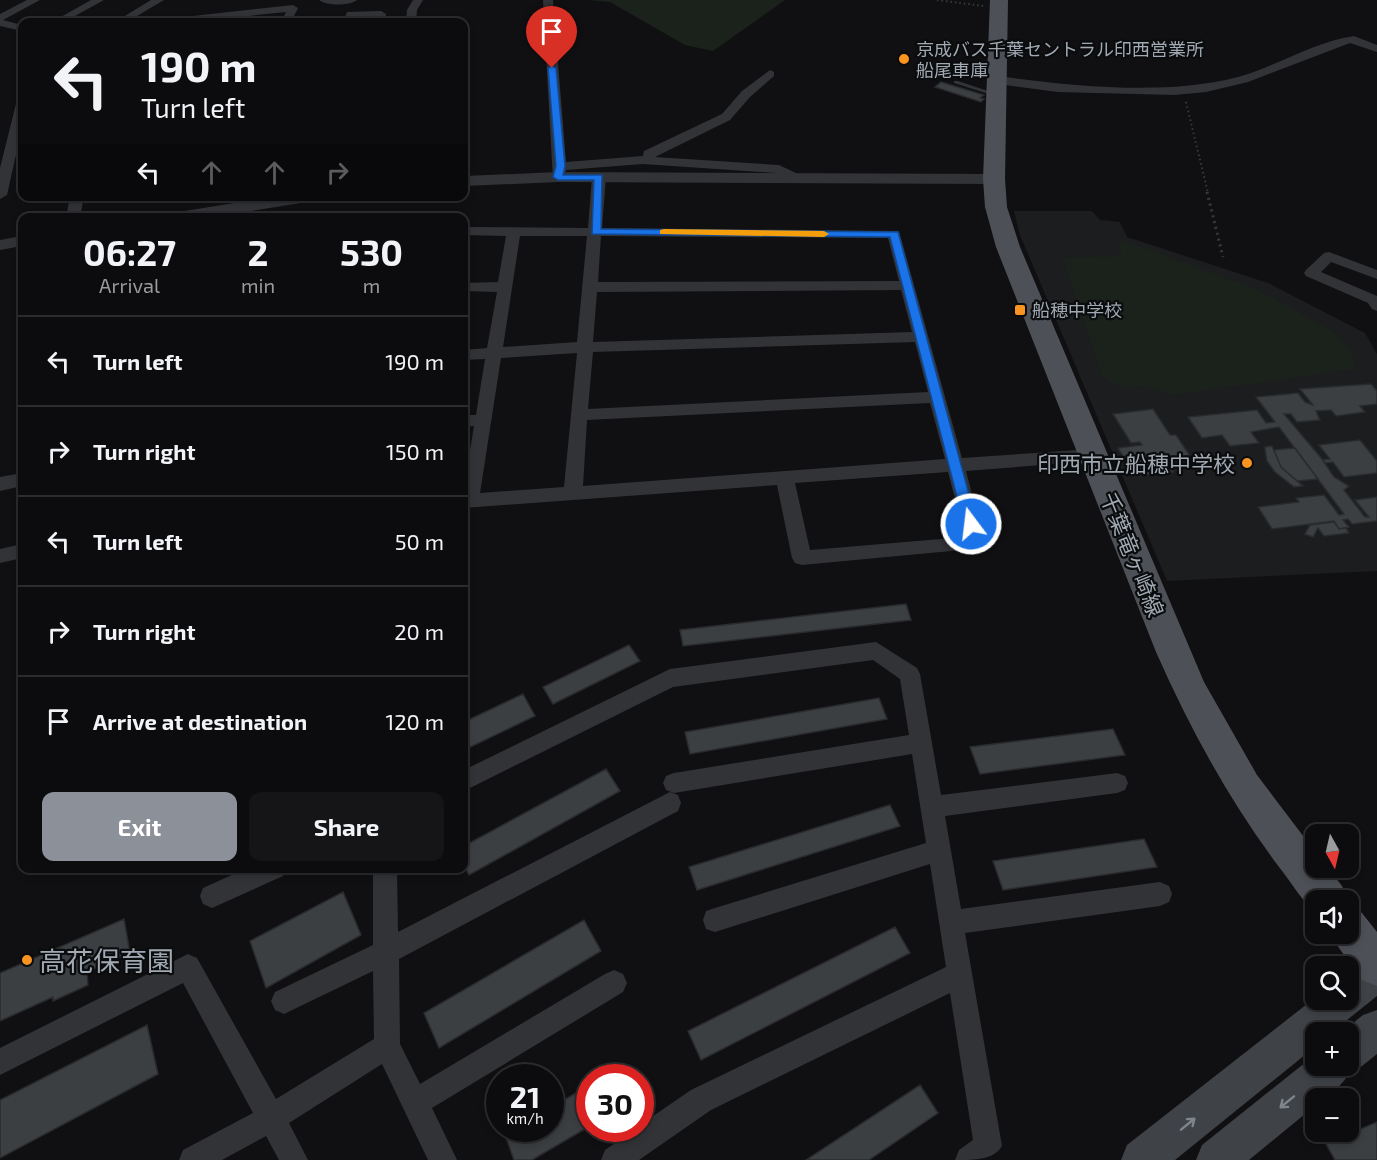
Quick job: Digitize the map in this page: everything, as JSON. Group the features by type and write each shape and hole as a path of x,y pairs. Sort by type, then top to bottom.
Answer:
{"main road":[{"name":"千葉竜ヶ崎線","path":"999,4 994,179 996,207 1008,247 1196,704 1257,806 1320,890"},
{"path":"1359,941 1377,965"},
{"path":"1359,986 1377,972"},
{"path":"1142,1160 1329,1010"},
{"path":"1359,1043 1377,1029"},
{"path":"1217,1160 1320,1076"}],"street":[{"path":"0,18 35,0"},
{"path":"65,18 99,0"},
{"path":"127,18 159,0"},
{"path":"324,0 352,0"},
{"path":"411,18 412,10 418,0"},
{"path":"548,0 559,172"},
{"path":"202,18 293,8 288,18"},
{"path":"350,18 351,14 381,14 380,18"},
{"path":"0,23 18,27"},
{"path":"997,88 1184,90 1225,85 1348,40 1354,39 1377,49"},
{"path":"648,160 649,154 726,117 746,94 770,75"},
{"path":"0,195 18,123"},
{"path":"468,181 648,160 779,169 793,177"},
{"path":"559,172 599,177 994,179"},
{"path":"573,494 599,177"},
{"path":"193,213 240,202"},
{"path":"468,231 894,234 976,543 802,558 785,478"},
{"path":"468,496 484,420 514,231"},
{"path":"0,245 18,242"},
{"path":"1377,275 1329,256 1311,273 1373,300 1377,306"},
{"path":"591,287 908,285"},
{"path":"468,287 505,287"},
{"path":"468,355 586,347 921,337"},
{"path":"580,415 938,397"},
{"path":"468,421 484,420"},
{"path":"468,501 1093,455"},
{"path":"0,484 18,481"},
{"path":"0,556 18,552"},
{"path":"468,779 670,678 876,651 910,674 988,1146 969,1160"},
{"path":"284,1001 386,952 672,793 922,742"},
{"path":"932,807 1117,783"},
{"path":"715,920 939,850"},
{"path":"212,896 264,873"},
{"path":"386,873 387,1046 443,1160"},
{"path":"951,923 1160,894"},
{"path":"0,1062 188,967 294,1160"},
{"path":"615,1160 701,1101 960,974"},
{"path":"414,1103 614,982"},
{"path":"193,1160 271,1118 387,1046"}],"lane":[{"path":"956,82 997,88"}],"path":[{"path":"937,0 999,4"},
{"path":"1184,90 1223,257"}],"shaded area":[{"path":"587,0 785,0 713,51 685,45 610,2"},
{"name":"印西市立船穂中学校","path":"1014,211 1092,211 1100,220 1120,222 1127,237 1268,283 1365,333 1377,354 1377,571 1167,581 1020,235"},
{"path":"1119,239 1259,290 1336,333 1352,353 1355,369 1171,395 1147,387 1121,388 1102,376 1063,258 1121,256"}],"building":[{"path":"941,82 984,95 980,98 984,99 981,102 935,87"},
{"path":"1371,384 1377,391 1377,404 1360,406 1365,412 1336,416 1331,410 1316,411 1320,420 1297,422 1291,414 1284,414 1334,477 1349,486 1344,490 1365,517 1369,517 1355,500 1377,497 1377,521 1352,524 1348,519 1343,520 1349,527 1339,529 1334,521 1272,529 1258,507 1299,502 1296,498 1324,495 1339,515 1344,514 1279,427 1251,432 1259,443 1230,446 1222,435 1202,438 1188,417 1257,410 1266,423 1275,422 1256,397 1298,393 1305,402 1313,405 1300,389"},
{"path":"1153,409 1170,435 1176,435 1190,456 1165,459 1174,472 1135,476 1118,448 1142,445 1140,442 1131,443 1113,414"},
{"path":"1360,440 1377,461 1377,473 1344,477 1333,462 1325,463 1323,460 1330,459 1319,445"},
{"path":"1272,446 1281,467 1303,486 1294,487 1275,472 1267,461 1265,449 1265,447"},
{"path":"1295,448 1318,479 1297,481 1281,467 1274,450"},
{"path":"1334,522 1339,529 1346,528 1349,533 1324,536 1318,528 1313,537 1305,534 1310,525"},
{"path":"906,604 911,620 683,646 680,630"},
{"path":"629,645 640,661 553,704 543,687"},
{"path":"523,694 535,716 468,748 468,720"},
{"path":"879,698 887,719 690,754 685,732"},
{"path":"1113,729 1125,755 980,774 970,747"},
{"path":"606,769 620,791 469,875 468,844"},
{"path":"890,805 900,826 697,890 689,867"},
{"path":"1144,839 1157,867 1003,890 993,861"},
{"path":"343,892 361,935 266,988 250,941"},
{"path":"124,919 130,953 87,972 88,985 53,1001 53,997 0,1021 0,973"},
{"path":"584,920 601,951 439,1048 424,1013"},
{"path":"895,927 910,953 701,1060 688,1031"},
{"path":"147,1025 158,1074 0,1158 0,1100"},
{"path":"920,1085 938,1113 869,1160 806,1160"},
{"path":"576,1093 576,1134 564,1141 564,1100"},
{"path":"1377,1122 1377,1160 1335,1160 1326,1144 1359,1142 1359,1130"},
{"path":"508,1142 563,1142 532,1160 514,1160"}],"slow traffic":[{"path":"664,232 824,234"}],"place":[{"name":"京成バス千葉セントラル印西営業所 船尾車庫","path":"904,59"},
{"name":"船穂中学校","path":"1020,310"},
{"name":"印西市立船穂中学校","path":"1247,463"},
{"name":"高花保育園","path":"27,960"}],"route":[{"path":"552,68 560,166 558,177 599,177 596,232 894,234 971,524"}]}
